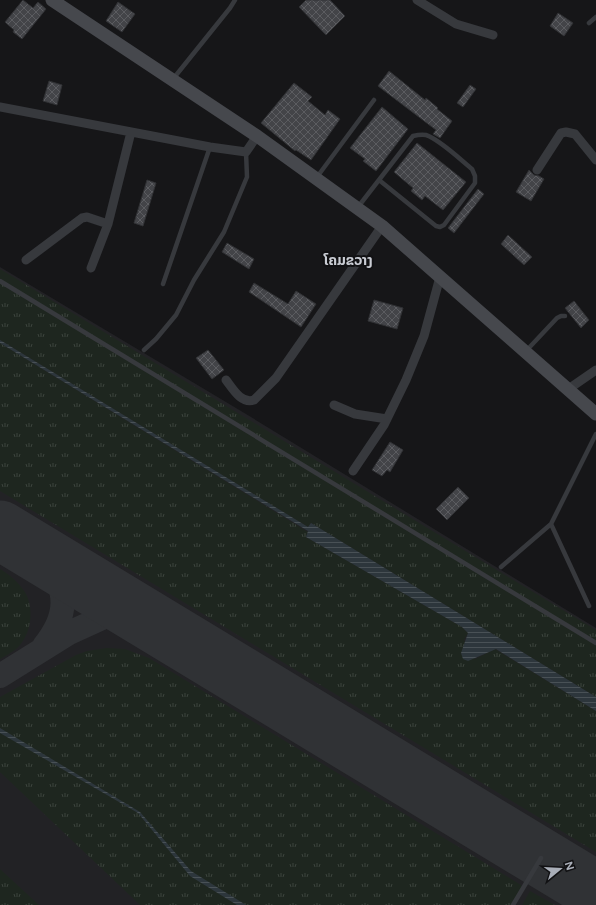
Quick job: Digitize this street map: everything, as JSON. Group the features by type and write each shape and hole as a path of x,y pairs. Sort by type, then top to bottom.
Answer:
{"main road":[{"path":"52,0 257,136 382,226 596,414"}],"street":[{"path":"417,0 456,24 493,35"},
{"path":"0,107 210,147 246,152 257,136"},
{"path":"91,268 108,224 132,132"},
{"path":"537,170 561,133 566,132 575,134 596,160"},
{"path":"26,260 82,218 87,217 108,224"},
{"path":"226,380 239,397 250,401 254,400 276,378 382,226"},
{"path":"353,471 387,419 406,380 424,336 440,277"},
{"path":"567,390 596,370"},
{"path":"334,405 355,414 387,419"}],"lane":[{"path":"172,80 236,0"},
{"path":"589,23 596,17"},
{"path":"316,178 374,100"},
{"path":"357,208 413,136 417,134 424,134 432,137 472,170 475,176 475,183 444,225 440,227 436,226 379,180"},
{"path":"163,284 210,147"},
{"path":"144,350 156,339 176,315 194,280 224,232 247,177 246,152"},
{"path":"0,281 596,643"},
{"path":"525,352 556,318 565,316"},
{"path":"501,567 551,524 596,434"},
{"path":"551,524 589,606"},
{"path":"513,905 541,858"}],"shaded area":[{"path":"0,267 246,414 596,628 596,905 0,905"},
{"path":"0,340 308,527 311,523 596,697 596,711 496,649 468,661 463,659 461,653 468,633 462,627 306,537 308,531 0,343"},
{"path":"0,728 140,812 191,871 246,905 237,905 190,876 138,813 0,733"}],"green space":[{"path":"0,269 596,630 596,697 311,523 308,527 0,340"},
{"path":"0,343 308,532 306,537 462,627 468,633 464,640 475,659 495,649 596,711 596,852 0,491"},
{"path":"0,569 7,573 20,585 28,598 31,612 29,626 24,639 16,649 0,659"},
{"path":"107,648 125,649 149,658 522,887 511,905 140,905 0,772 0,697 76,655 87,651"},
{"path":"0,869 39,905 0,905"},
{"path":"530,891 555,905 522,905"}],"building":[{"path":"23,0 33,8 38,2 46,9 22,39 13,32 14,30 5,22"},
{"path":"306,0 330,0 345,16 326,35 299,7"},
{"path":"118,2 135,14 122,32 106,21"},
{"path":"558,13 573,23 564,36 550,26"},
{"path":"389,71 425,100 426,98 452,121 440,138 433,134 436,130 378,86"},
{"path":"49,81 62,85 57,105 43,101"},
{"path":"294,83 312,97 308,101 325,115 328,110 340,119 311,160 296,150 295,151 261,123"},
{"path":"470,85 476,89 463,107 457,103"},
{"path":"382,107 408,129 376,171 363,161 365,159 350,148"},
{"path":"417,143 466,182 443,210 425,196 422,200 411,191 413,188 394,172"},
{"path":"529,170 534,175 544,179 531,201 516,192"},
{"path":"147,180 156,183 143,226 134,223"},
{"path":"478,189 484,194 454,233 448,228"},
{"path":"508,235 532,257 524,265 501,244"},
{"path":"227,243 254,259 249,269 222,252"},
{"path":"254,283 288,304 296,291 316,304 301,327 249,292"},
{"path":"374,300 403,308 397,329 368,321"},
{"path":"574,301 589,320 581,328 565,308"},
{"path":"208,350 224,370 212,379 196,358"},
{"path":"390,442 403,450 390,472 387,470 382,476 372,470"},
{"path":"458,487 469,498 447,520 436,509"}],"taxiway":[{"path":"44,646 58,624 62,603 62,593 59,582 48,559"},
{"path":"0,676 69,633 126,607"}],"runway":[{"path":"0,530 596,891"}],"district":[{"name":"ໂຄມຂວາງ","path":"348,260"}]}
